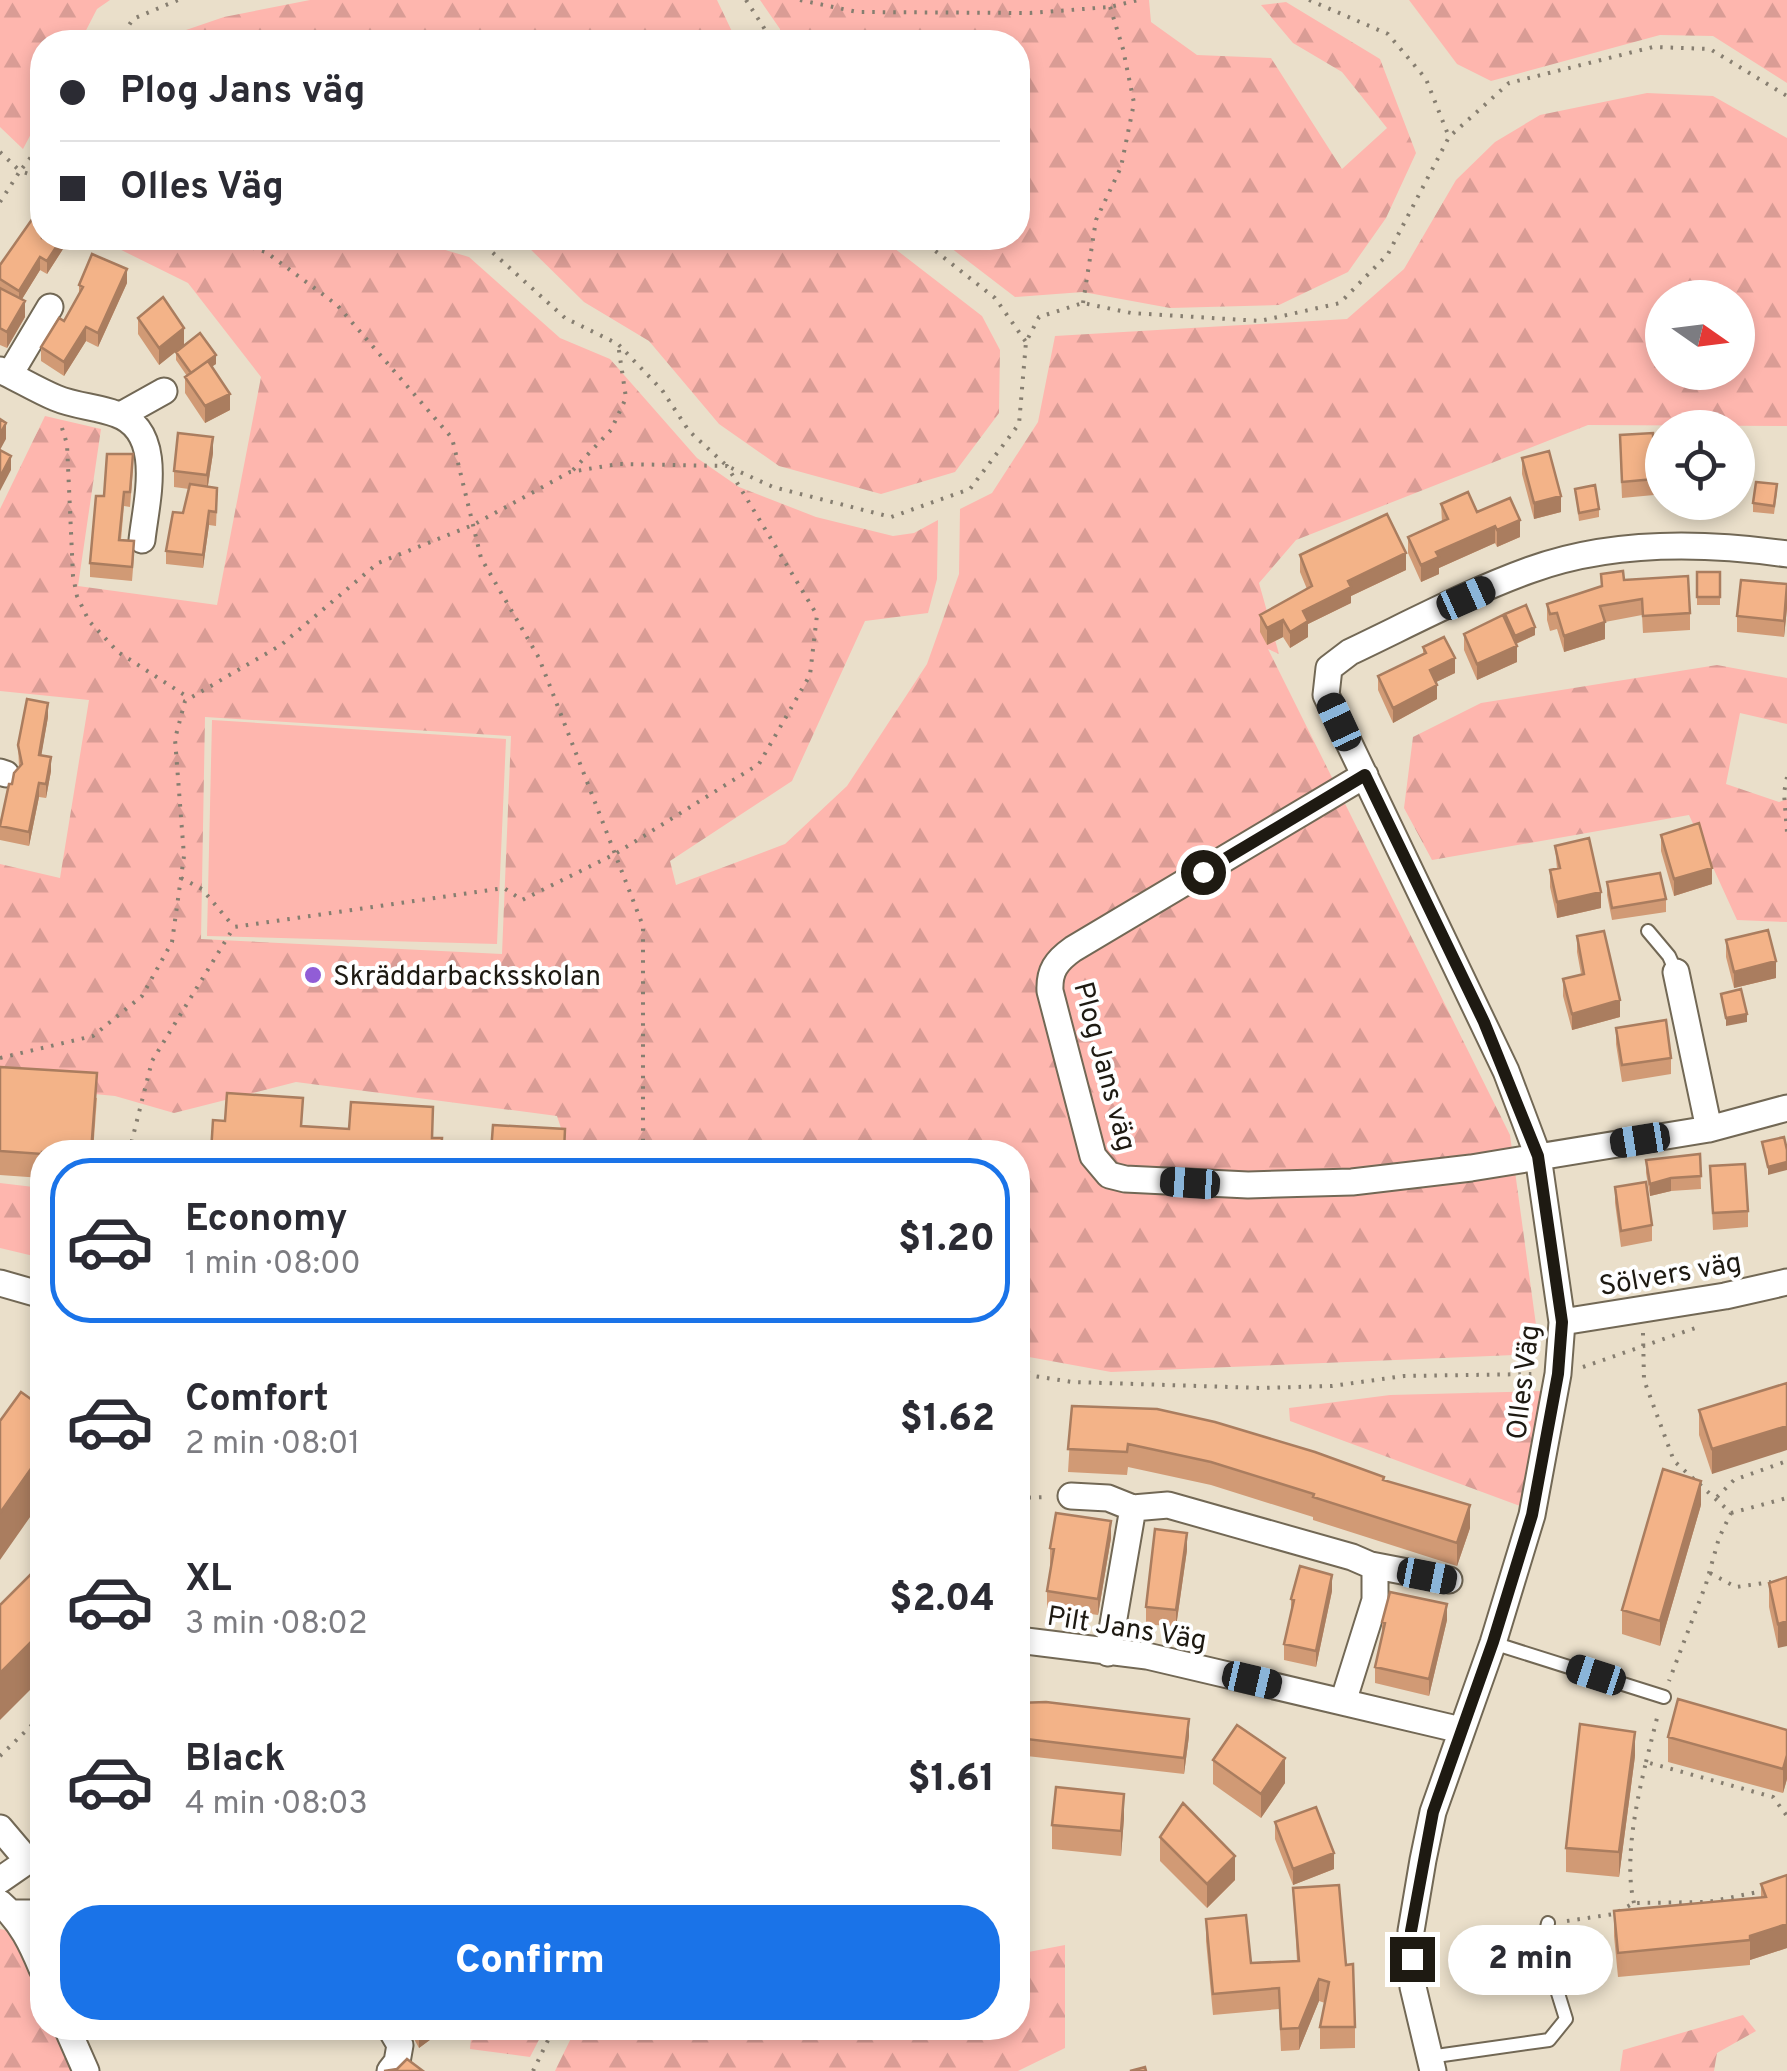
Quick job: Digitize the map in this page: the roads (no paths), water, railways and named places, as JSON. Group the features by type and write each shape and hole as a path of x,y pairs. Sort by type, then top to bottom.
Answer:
{"street":[{"path":"50,308 5,372 57,399 121,415 144,440 150,458 142,540"},
{"path":"121,415 164,392"},
{"name":"Olles Väg","path":"1431,2064 1412,1987 1411,1931 1433,1812 1493,1642 1532,1515 1558,1374 1562,1322 1538,1156 1484,1022 1326,695 1329,668 1350,652 1533,568 1602,552 1680,544 1787,554"},
{"name":"Plog Jans väg","path":"1365,775 1056,963 1050,991 1093,1156 1103,1170 1116,1177 1248,1185 1416,1176 1538,1156"},
{"path":"1676,972 1709,1129"},
{"path":"1538,1156 1709,1129 1787,1108"},
{"name":"Sölvers väg","path":"1562,1322 1787,1282"},
{"path":"0,1283 30,1292"},
{"path":"1071,1496 1108,1498 1133,1508 1168,1505 1371,1565 1448,1580"},
{"path":"1108,1653 1133,1508"},
{"path":"1343,1702 1375,1600 1375,1567 1371,1565"},
{"name":"Pilt Jans Väg","path":"1030,1642 1147,1656 1461,1730"},
{"path":"0,1828 30,1852"},
{"path":"0,1880 30,1859"},
{"path":"6,1908 30,1940"},
{"path":"72,2040 86,2071"},
{"path":"390,2071 397,2062 397,2040"}],"lane":[{"path":"1648,931 1669,956 1676,972"},
{"path":"1493,1642 1664,1697"},
{"path":"1431,2064 1549,2040 1566,2019 1543,1945 1548,1923"}],"place":[{"name":"Skräddarbacksskolan","path":"313,975"}]}
